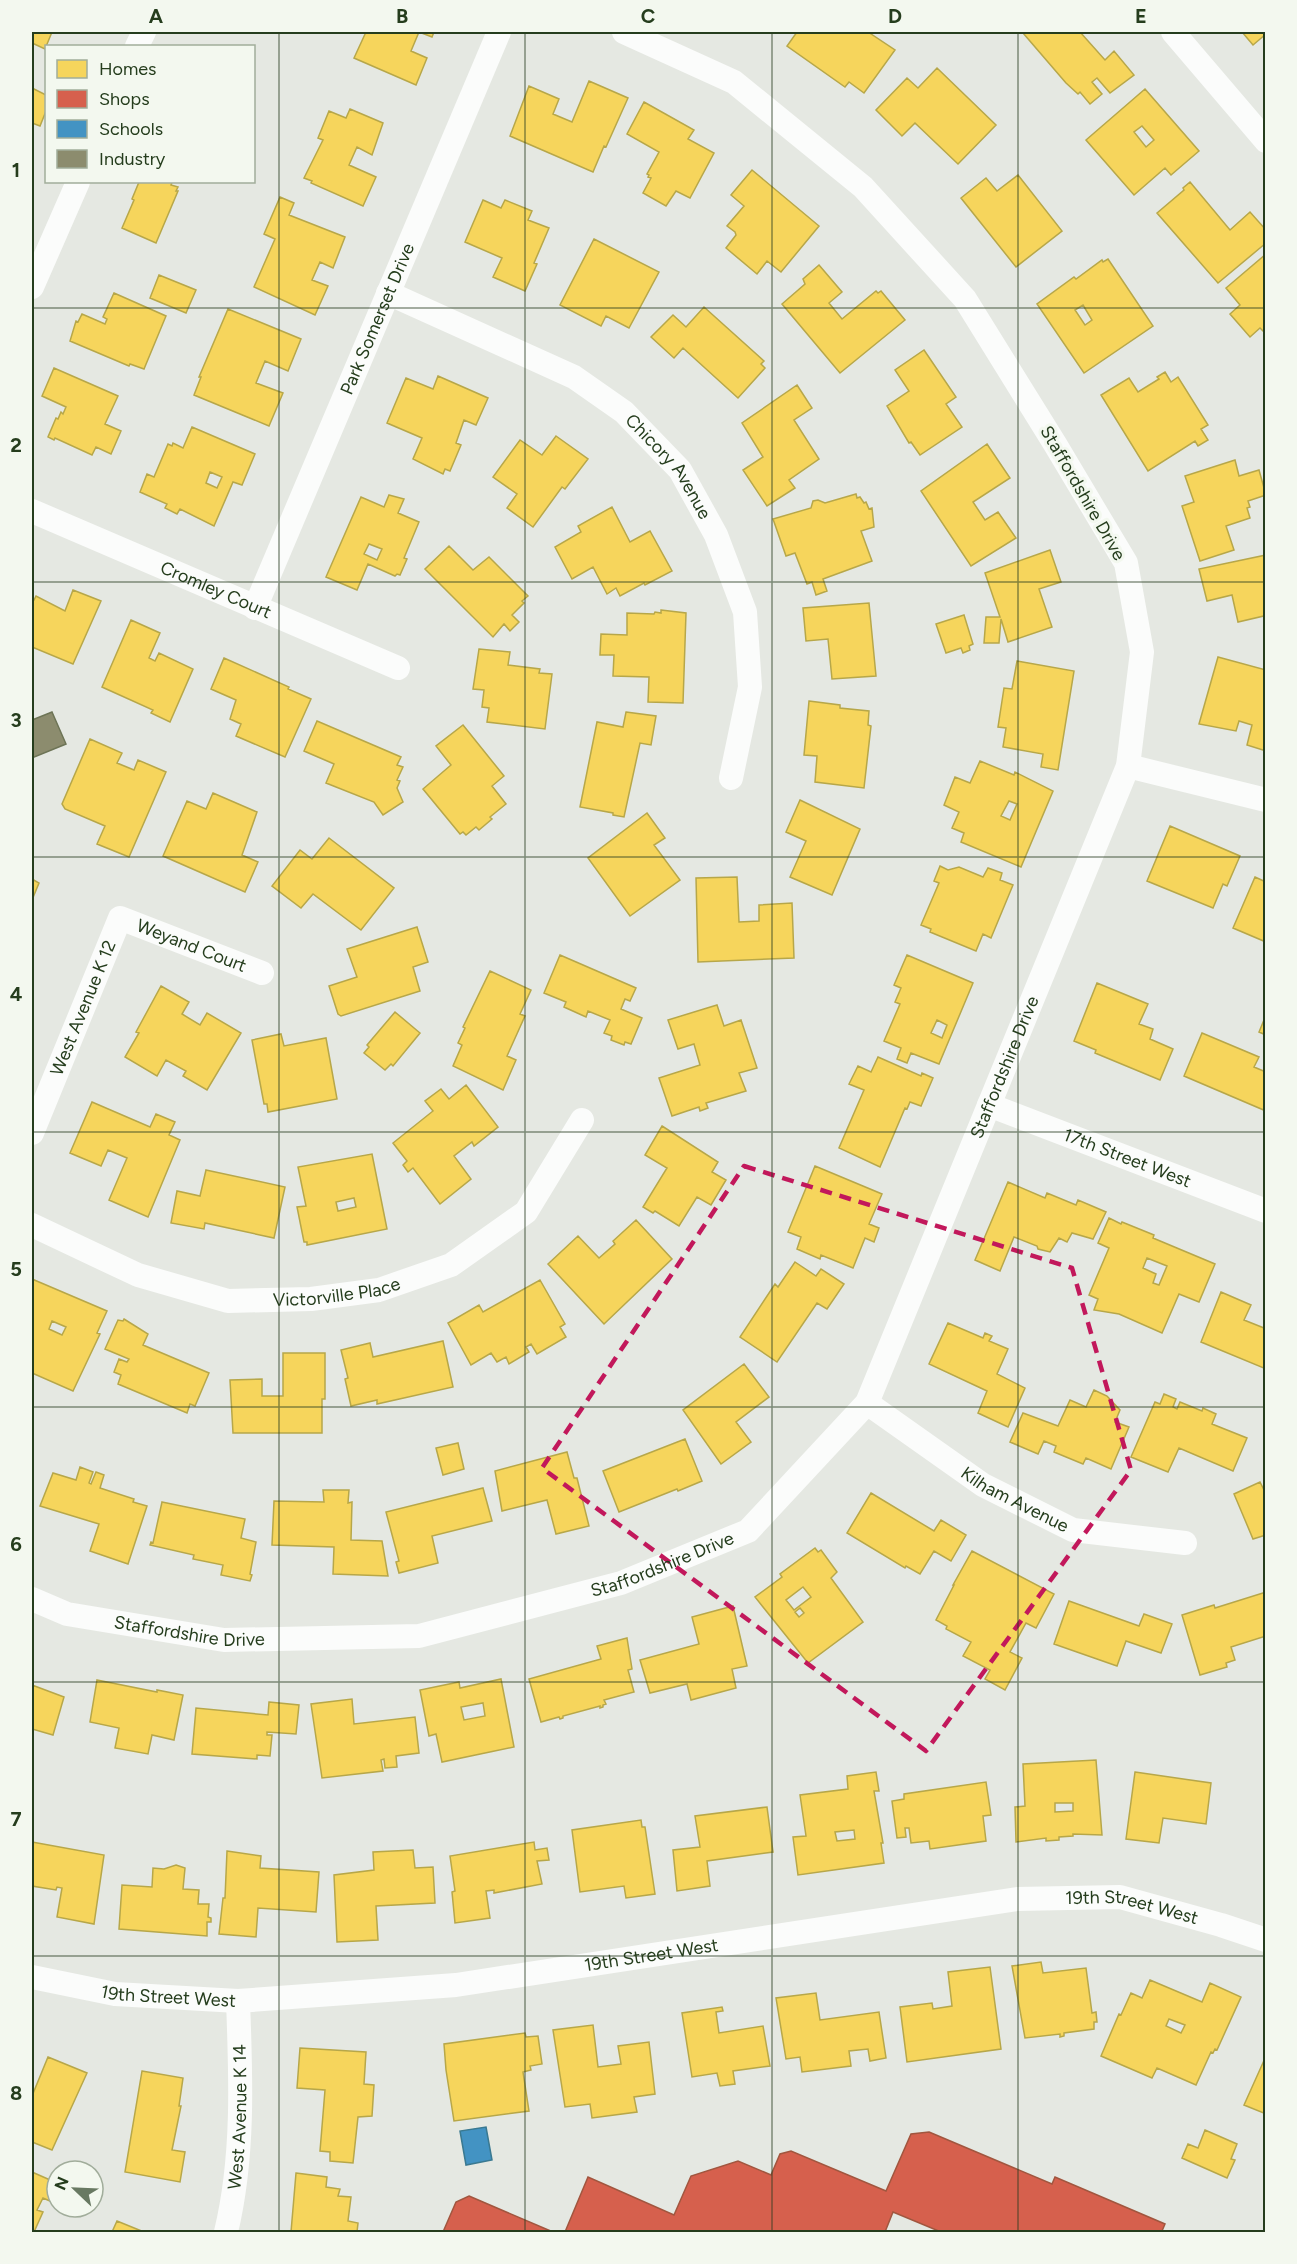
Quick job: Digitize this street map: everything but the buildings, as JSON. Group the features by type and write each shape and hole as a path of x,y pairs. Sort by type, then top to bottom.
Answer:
{"street":[{"name":"Park Somerset Drive","path":"255,608 499,32"},
{"name":"Staffordshire Drive","path":"32,1599 67,1614 224,1640 419,1636 621,1583 748,1531 867,1403 1128,766 1142,652 1126,563 964,299 863,187 734,82 624,32"},
{"path":"1173,32 1266,141"},
{"path":"32,287 78,183"},
{"name":"Chicory Avenue","path":"388,293 574,377 624,412 680,470 716,535 745,612 750,687 731,778"},
{"name":"Cromley Court","path":"32,511 398,668"},
{"path":"1128,766 1266,800"},
{"name":"Weyand Court","path":"120,918 262,973"},
{"name":"West Avenue K 12","path":"32,1132 120,918"},
{"name":"17th Street West","path":"990,1105 1266,1211"},
{"name":"Victorville Place","path":"32,1225 138,1275 228,1301 311,1299 379,1290 451,1265 526,1212 582,1120"},
{"name":"Kilham Avenue","path":"867,1403 983,1485 1073,1530 1185,1543"},
{"name":"19th Street West","path":"32,1977 115,1995 238,2001 456,1985 1017,1899 1120,1897 1266,1940"},
{"name":"West Avenue K 14","path":"226,2232 235,2196 242,2088 238,2001"}],"highlighted area":[{"path":"744,1166 1072,1268 1131,1470 926,1751 542,1468"}]}
